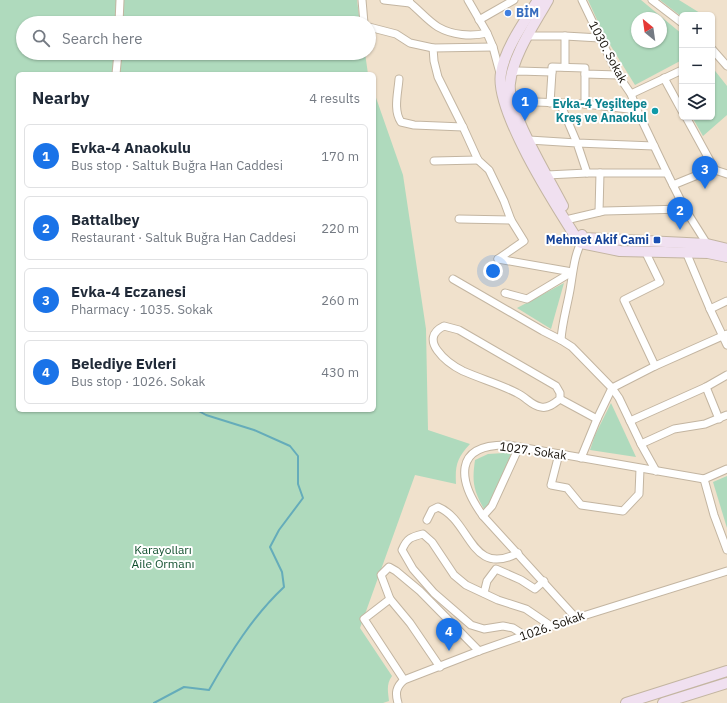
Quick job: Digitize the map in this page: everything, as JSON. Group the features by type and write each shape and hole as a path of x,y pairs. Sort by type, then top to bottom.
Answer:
{"street":[{"path":"119,16 120,0"},
{"path":"362,0 363,16"},
{"path":"384,0 410,1 438,27 453,33 477,35 487,33"},
{"path":"468,0 487,33 493,47 500,73 503,101 523,145 560,213 582,241 620,251 686,252 708,248 727,257"},
{"path":"480,20 514,0"},
{"path":"500,73 515,38 538,0"},
{"path":"548,0 514,65 509,85 512,101 529,140 582,241 572,272 562,326 561,340"},
{"name":"1030. Sokak","path":"582,0 618,75 631,94 637,110 673,185 708,248"},
{"path":"652,0 679,21"},
{"path":"376,29 396,34 410,43 433,48 493,47"},
{"path":"528,36 600,38"},
{"path":"565,36 565,67"},
{"path":"433,48 434,61 438,77 463,126 478,160 489,170 504,201 511,220 524,241 498,259 572,272"},
{"path":"715,52 727,66"},
{"path":"116,72 117,60"},
{"path":"550,103 552,67 565,67 585,68 585,104"},
{"path":"512,73 518,71 552,72"},
{"path":"631,94 679,71"},
{"path":"500,73 509,85"},
{"path":"585,74 618,75"},
{"path":"664,78 679,106"},
{"path":"400,80 396,110 401,122 414,125 463,126"},
{"path":"512,101 585,104 637,110"},
{"path":"560,103 577,143 587,173"},
{"path":"688,120 715,170"},
{"path":"529,140 654,146"},
{"path":"434,161 478,160"},
{"path":"673,185 705,172 715,170 727,174"},
{"path":"547,175 667,172"},
{"path":"599,212 600,173"},
{"path":"570,219 599,212 686,209"},
{"path":"459,219 511,220"},
{"path":"582,241 727,249"},
{"path":"645,251 660,282 624,300 654,366"},
{"path":"686,252 710,309 725,335 727,345"},
{"path":"505,292 527,299 572,272"},
{"path":"453,279 572,347 612,388 619,398 656,471"},
{"path":"710,309 727,301"},
{"path":"444,326 459,330 556,386 560,393 560,399 548,407 541,408 520,394 463,371 443,357 432,341 433,335 437,329 444,326"},
{"path":"581,458 612,388 654,366 725,335"},
{"path":"630,421 706,387 727,375"},
{"path":"706,387 719,419"},
{"path":"560,399 597,419"},
{"path":"641,444 674,429 705,424 727,415"},
{"name":"1027. Sokak","path":"576,618 544,581 483,516 474,503 468,490 464,471 466,464 473,454 484,448 498,445 519,446 640,469 704,479"},
{"path":"483,516 492,506 519,446"},
{"path":"559,454 551,485 567,488 581,505 623,511 639,494 640,469"},
{"path":"727,469 704,479 714,515 727,550"},
{"path":"427,520 432,510 438,507 446,510 455,519 481,554 490,559 507,558 518,553"},
{"path":"524,635 512,628 503,626 484,629 471,625 434,593 413,569 402,550 406,541 414,536 423,534 432,542 454,576 466,585 498,600 526,610 551,626"},
{"path":"440,667 410,623 390,599 381,575 389,567 396,570 420,591 479,651"},
{"path":"484,593 487,581 496,569 521,580 535,589 544,581"},
{"name":"1026. Sokak","path":"404,680 524,635 727,571"},
{"path":"390,599 364,619 404,680 397,688 396,694 398,703"},
{"path":"626,703 727,671"},
{"path":"671,702 727,684"}],"green space":[{"name":"Karayolları Aile Ormanı","path":"0,0 357,0 359,16 16,16 16,60 366,60 368,72 16,72 16,412 376,412 376,98 403,175 426,329 428,430 470,444 462,453 458,462 456,484 415,475 360,628 392,676 388,685 389,701 383,703 0,703"},
{"path":"588,0 641,0 655,12 631,12 631,48 667,48 667,22 679,32 679,62 635,85 604,35"},
{"path":"660,0 679,0 698,12 679,12 679,15"},
{"path":"715,71 727,86 727,115 703,136 694,120 715,120"},
{"path":"564,283 551,329 517,308"},
{"path":"611,403 636,457 590,450 595,435"},
{"path":"488,454 511,454 491,503 484,509 474,485 475,460"},
{"path":"727,476 727,528 713,482"}],"waterway":[{"path":"154,703 184,687 209,690 225,662 252,623 284,587 282,572 270,547 279,530 303,498 298,484 298,456 290,446 254,430 201,412"}],"place":[{"name":"BİM","path":"508,13"},
{"name":"Evka-4 Yeşiltepe Kreş ve Anaokul","path":"655,111"},
{"name":"Evka-4 Anaokulu","path":"525,121"},
{"name":"Evka-4 Eczanesi","path":"705,189"},
{"name":"Battalbey","path":"680,230"},
{"name":"Mehmet Akif Cami","path":"657,240"},
{"name":"Belediye Evleri","path":"449,651"}]}
